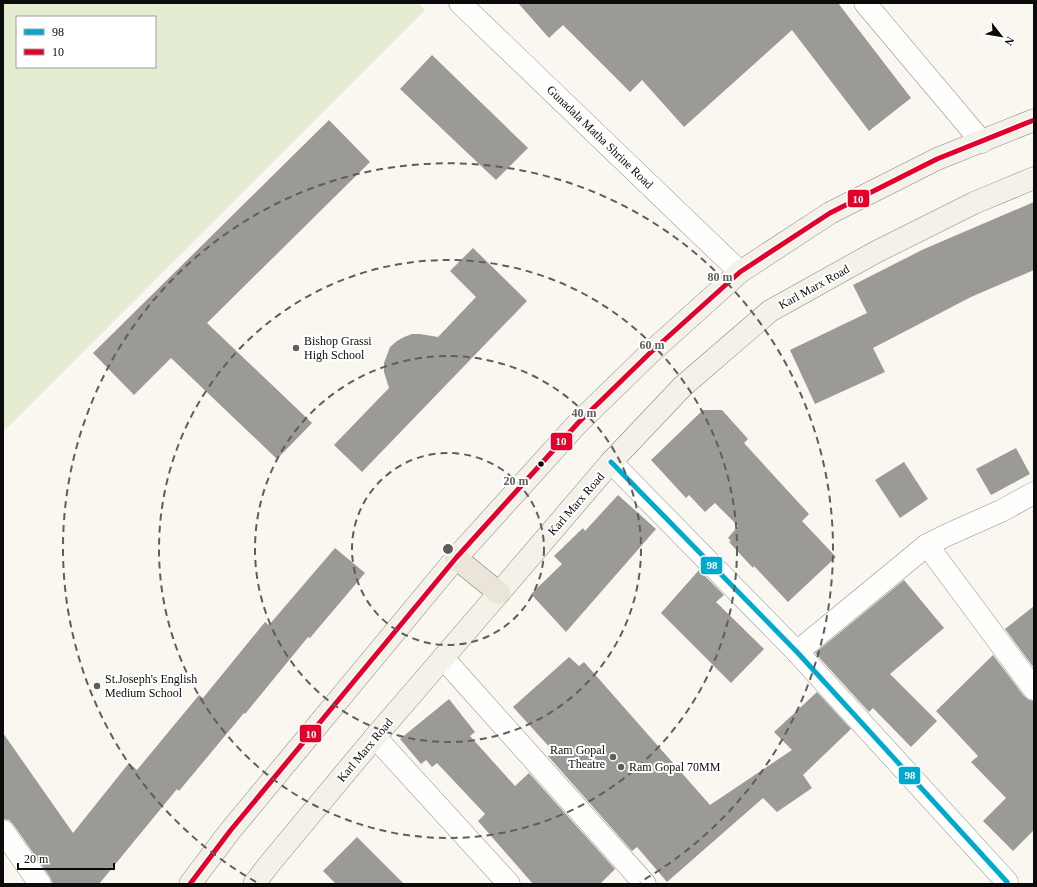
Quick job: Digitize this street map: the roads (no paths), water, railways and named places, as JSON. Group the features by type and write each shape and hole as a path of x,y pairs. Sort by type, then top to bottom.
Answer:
{"main road":[{"path":"190,884 230,831 456,558 578,423 650,353 740,272 830,213 937,159 1034,120"},
{"name":"Karl Marx Road","path":"254,884 375,737 498,593 611,462 683,386 770,311 876,252 974,203 1034,178"},
{"path":"456,558 498,593"}],"street":[{"name":"Gunadala Matha Shrine Road","path":"460,3 740,272"},
{"path":"865,3 982,142"},
{"path":"611,462 797,652 1007,882"},
{"path":"797,652 927,545 1001,511 1034,493"},
{"path":"927,545 1034,689"},
{"path":"444,658 645,884"},
{"path":"375,737 509,884"},
{"path":"3,831 40,884"}],"place":[{"name":"Bishop Grassi High School","path":"296,348"},
{"name":"St.Joseph's English Medium School","path":"97,686"},
{"name":"Ram Gopal Theatre","path":"613,757"},
{"name":"Ram Gopal 70MM","path":"621,767"}]}
